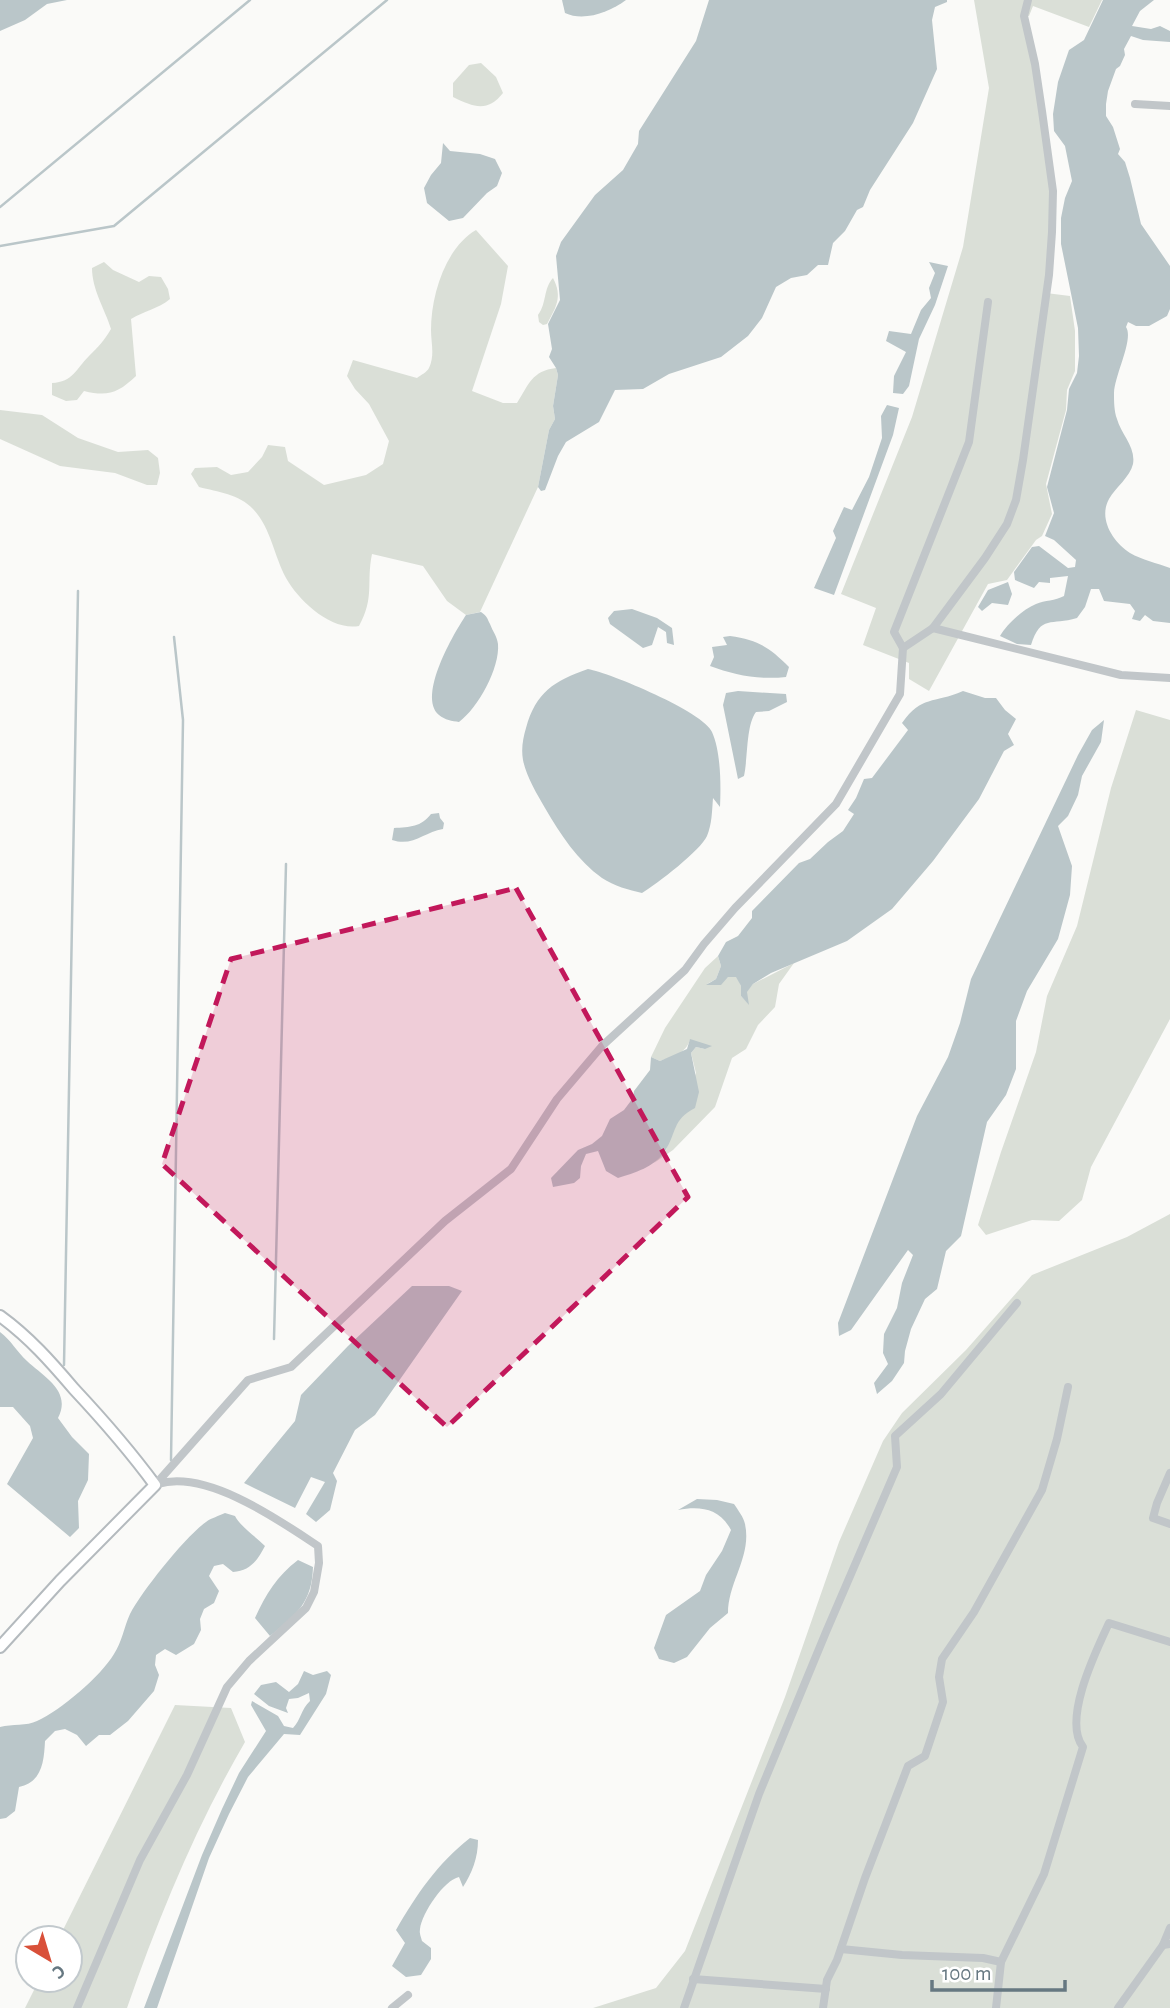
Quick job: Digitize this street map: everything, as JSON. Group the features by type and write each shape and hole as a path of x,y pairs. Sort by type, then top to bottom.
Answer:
{"street":[{"path":"903,648 933,628 985,558 1007,524 1016,500 1049,275 1053,191 1035,64 1022,0"},
{"path":"1024,16 1028,0"},
{"path":"1135,104 1170,106"},
{"path":"0,1647 155,1485 248,1380 291,1367 445,1221 511,1169 557,1099 602,1046 685,970 735,908 836,804 900,694 903,648 894,632 969,442 988,302"},
{"path":"933,628 1121,675 1170,678"},
{"path":"684,2008 759,1794 897,1466 895,1436 941,1394 1017,1303"},
{"path":"0,1316 46,1355 127,1447 155,1485"},
{"path":"823,2008 826,1989 908,1766 925,1756 943,1702 939,1677 942,1660 974,1612 1042,1490 1057,1440 1068,1387"},
{"path":"1170,1473 1153,1518 1170,1524"},
{"path":"77,2008 140,1860 187,1775 227,1686 249,1661 306,1608 314,1592 319,1563 318,1546 223,1491 193,1481 168,1481 155,1485"},
{"path":"996,2008 1000,1962 1044,1874 1083,1747 1077,1740 1077,1714 1089,1664 1109,1623 1170,1642"},
{"path":"1118,2008 1166,1945 1170,1928"},
{"path":"841,1949 902,1955 983,1958 1000,1962"},
{"path":"693,1979 826,1989"},
{"path":"392,2008 408,1995"}],"highlighted area":[{"path":"516,888 688,1197 447,1427 162,1164 231,959"}],"shaded area":[{"path":"0,0 67,0 47,4 25,20 0,31"},
{"path":"562,0 626,0 605,12 572,16 565,13"},
{"path":"709,0 947,0 935,7 932,20 937,69 913,123 870,190 863,207 857,210 845,231 833,243 828,265 818,265 807,275 791,278 776,287 762,318 748,336 721,357 669,374 643,389 615,390 599,422 566,442 545,490 541,491 538,487 549,430 555,419 553,406 558,375 549,357 552,349 548,324 560,300 556,256 561,242 595,195 623,170 638,144 639,131 696,41"},
{"path":"974,0 1102,0 1089,27 1033,6 1029,16 1023,17 1034,64 1051,192 1046,293 1070,296 1075,331 1075,371 1067,390 1066,410 1046,484 1052,514 1042,536 1036,540 1007,580 988,584 929,691 909,679 909,663 863,645 876,608 841,594 912,417 963,247 989,88"},
{"path":"1103,0 1154,0 1140,11 1132,26 1151,29 1160,26 1170,31 1170,42 1143,40 1131,36 1120,66 1116,69 1106,104 1106,116 1113,127 1120,149 1118,154 1125,162 1141,224 1170,266 1170,309 1167,316 1149,326 1136,326 1128,322 1126,327 1128,340 1115,385 1114,403 1119,425 1132,452 1133,464 1109,499 1105,514 1113,536 1130,553 1170,568 1170,623 1153,621 1145,615 1140,621 1132,619 1135,611 1130,604 1104,601 1099,589 1091,589 1085,607 1077,618 1043,625 1031,645 1017,644 1000,636 1025,610 1064,596 1068,576 1050,578 1050,583 1039,582 1034,588 1015,580 1014,572 1032,547 1039,546 1068,568 1075,567 1076,560 1054,540 1045,536 1054,513 1047,487 1079,356 1078,328 1061,244 1061,218 1072,181 1065,146 1054,131 1053,114 1058,82 1069,50 1084,40"},
{"path":"481,63 496,77 503,93 486,106 467,103 453,97 453,83 469,65"},
{"path":"443,143 450,151 480,154 495,159 502,173 497,186 463,218 449,221 427,203 424,188 441,163"},
{"path":"476,230 508,266 501,304 472,391 503,403 517,403 536,375 556,368 558,375 553,406 555,419 549,430 538,487 480,612 466,615 447,601 423,566 372,554 369,598 364,616 359,626 338,624 307,605 292,587 264,525 253,509 235,497 199,487 191,474 195,468 217,467 231,475 248,472 262,457 268,445 285,447 288,461 324,485 366,475 383,464 389,441 369,404 347,376 353,360 417,378 427,371 432,358 431,330 437,288 456,248"},
{"path":"104,262 113,270 139,282 149,276 161,277 170,299 131,319 136,376 112,392 100,394 84,391 77,400 66,401 52,395 52,383 65,380 73,374 111,329 96,292 92,268"},
{"path":"929,262 948,266 935,305 919,339 909,386 903,394 893,393 894,376 906,352 886,341 889,331 911,334 921,310 931,298 929,288 935,273"},
{"path":"553,278 558,291 557,302 547,324 543,325 539,322 538,315"},
{"path":"887,405 899,408 893,435 834,595 814,588 836,538 833,531 844,507 852,510 869,477 882,438 881,416"},
{"path":"0,410 42,415 78,438 118,452 148,450 158,458 160,473 157,485 147,485 115,473 60,466 0,439"},
{"path":"1008,582 1012,594 1008,605 992,603 982,611 978,607 988,590"},
{"path":"632,609 657,618 672,628 674,645 667,643 666,632 658,627 652,645 643,648 610,624 608,618 614,611"},
{"path":"481,612 497,641 498,654 492,676 466,716 459,722 449,720 439,715 433,706 435,680 446,650 466,615"},
{"path":"723,637 756,642 769,649 789,667 786,677 747,676 710,666 714,657 712,647 727,645"},
{"path":"588,669 635,685 692,714 712,732 717,749 720,807 713,798 707,836 688,858 642,893 607,881 577,855 542,803 529,779 523,760 526,728 535,705 556,683"},
{"path":"738,691 786,694 787,702 769,711 756,712 749,733 744,776 738,779 723,705 726,693"},
{"path":"963,691 985,698 996,698 1016,719 1008,734 1014,745 1004,751 979,799 933,861 892,909 847,941 771,973 753,984 747,992 749,1005 741,996 741,986 736,977 728,977 721,985 706,985 716,979 721,966 718,956 726,942 738,936 752,918 752,911 799,863 810,859 843,831 854,814 848,810 864,779 872,778 908,730 902,723 909,714 929,701"},
{"path":"1136,710 1170,720 1170,1019 1091,1167 1082,1200 1059,1221 1032,1220 986,1235 978,1225 1036,1052 1047,996 1077,926 1111,788"},
{"path":"1104,720 1101,742 1082,776 1078,795 1068,816 1058,826 1072,866 1070,895 1058,939 1027,991 1016,1021 1016,1069 1006,1095 987,1122 961,1236 946,1251 937,1289 925,1299 911,1329 904,1363 892,1381 877,1394 874,1383 888,1364 883,1353 884,1334 897,1308 902,1283 913,1255 908,1250 851,1330 839,1336 838,1323 917,1116 948,1057 971,979 1078,755 1092,730"},
{"path":"439,813 444,823 443,829 406,842 392,840 394,828 415,826 431,814"},
{"path":"718,956 721,966 716,979 707,984 737,977 741,996 748,1003 746,992 753,984 794,963 779,984 775,1007 758,1025 746,1049 732,1058 715,1107 673,1150 654,1163 666,1150 696,1073 691,1053 696,1047 705,1049 690,1040 682,1051 674,1056 660,1061 651,1057 665,1028 705,968"},
{"path":"690,1039 712,1046 705,1049 696,1047 691,1053 699,1092 695,1108 682,1117 661,1157 644,1169 618,1178 606,1171 598,1151 586,1154 580,1178 574,1183 553,1187 551,1178 578,1150 602,1136 610,1119 624,1110 650,1070 651,1057 660,1061 687,1049"},
{"path":"1170,1214 1170,2008 593,2008 656,1988 685,1951 785,1697 839,1542 883,1441 902,1413 966,1350 1032,1275 1127,1237"},
{"path":"412,1286 449,1286 462,1291 375,1415 355,1430 333,1473 337,1481 330,1510 316,1522 306,1514 325,1482 311,1477 295,1508 244,1483 295,1421 301,1395"},
{"path":"0,1332 54,1385 61,1400 58,1418 89,1454 88,1480 78,1501 79,1528 70,1537 7,1484 33,1438 30,1426 13,1407 0,1407"},
{"path":"697,1499 734,1504 744,1522 745,1547 728,1613 710,1628 687,1657 674,1663 659,1659 654,1648 666,1615 700,1591 731,1530 721,1517 708,1510 678,1510"},
{"path":"225,1513 235,1516 244,1528 265,1546 259,1556 248,1567 239,1571 233,1572 223,1564 214,1566 209,1576 219,1591 214,1603 204,1609 200,1619 201,1630 194,1644 176,1655 165,1649 156,1655 155,1665 159,1675 154,1691 128,1721 110,1735 99,1735 86,1746 77,1735 65,1729 55,1731 45,1741 37,1776 33,1781 19,1787 15,1811 0,1819 0,1727 37,1721 57,1709 90,1682 114,1654 130,1614 165,1565 197,1529"},
{"path":"298,1560 313,1567 310,1590 295,1614 270,1636 255,1618 273,1586"},
{"path":"304,1671 313,1675 327,1671 331,1675 326,1694 300,1735 284,1734 248,1777 209,1858 157,2008 144,2008 222,1809 239,1773 266,1731 251,1705 252,1701 278,1716 284,1726 293,1728 310,1701 309,1693 289,1699 286,1708 288,1713 269,1706 254,1694 261,1685 276,1682 289,1692 298,1684"},
{"path":"175,1705 231,1708 245,1742 210,1806 180,1872 127,2008 25,2008 32,1994 84,1994 84,1924 66,1924"},
{"path":"470,1838 478,1840 472,1871 463,1887 459,1877 453,1879 429,1906 420,1932 422,1941 431,1948 431,1959 421,1975 406,1977 392,1966 405,1943 396,1930 428,1880"}],"waterway":[{"path":"0,207 250,0"},
{"path":"0,246 114,226 387,0"},
{"path":"64,1365 78,591"},
{"path":"171,1460 183,720 174,637"},
{"path":"274,1339 286,864"}]}
